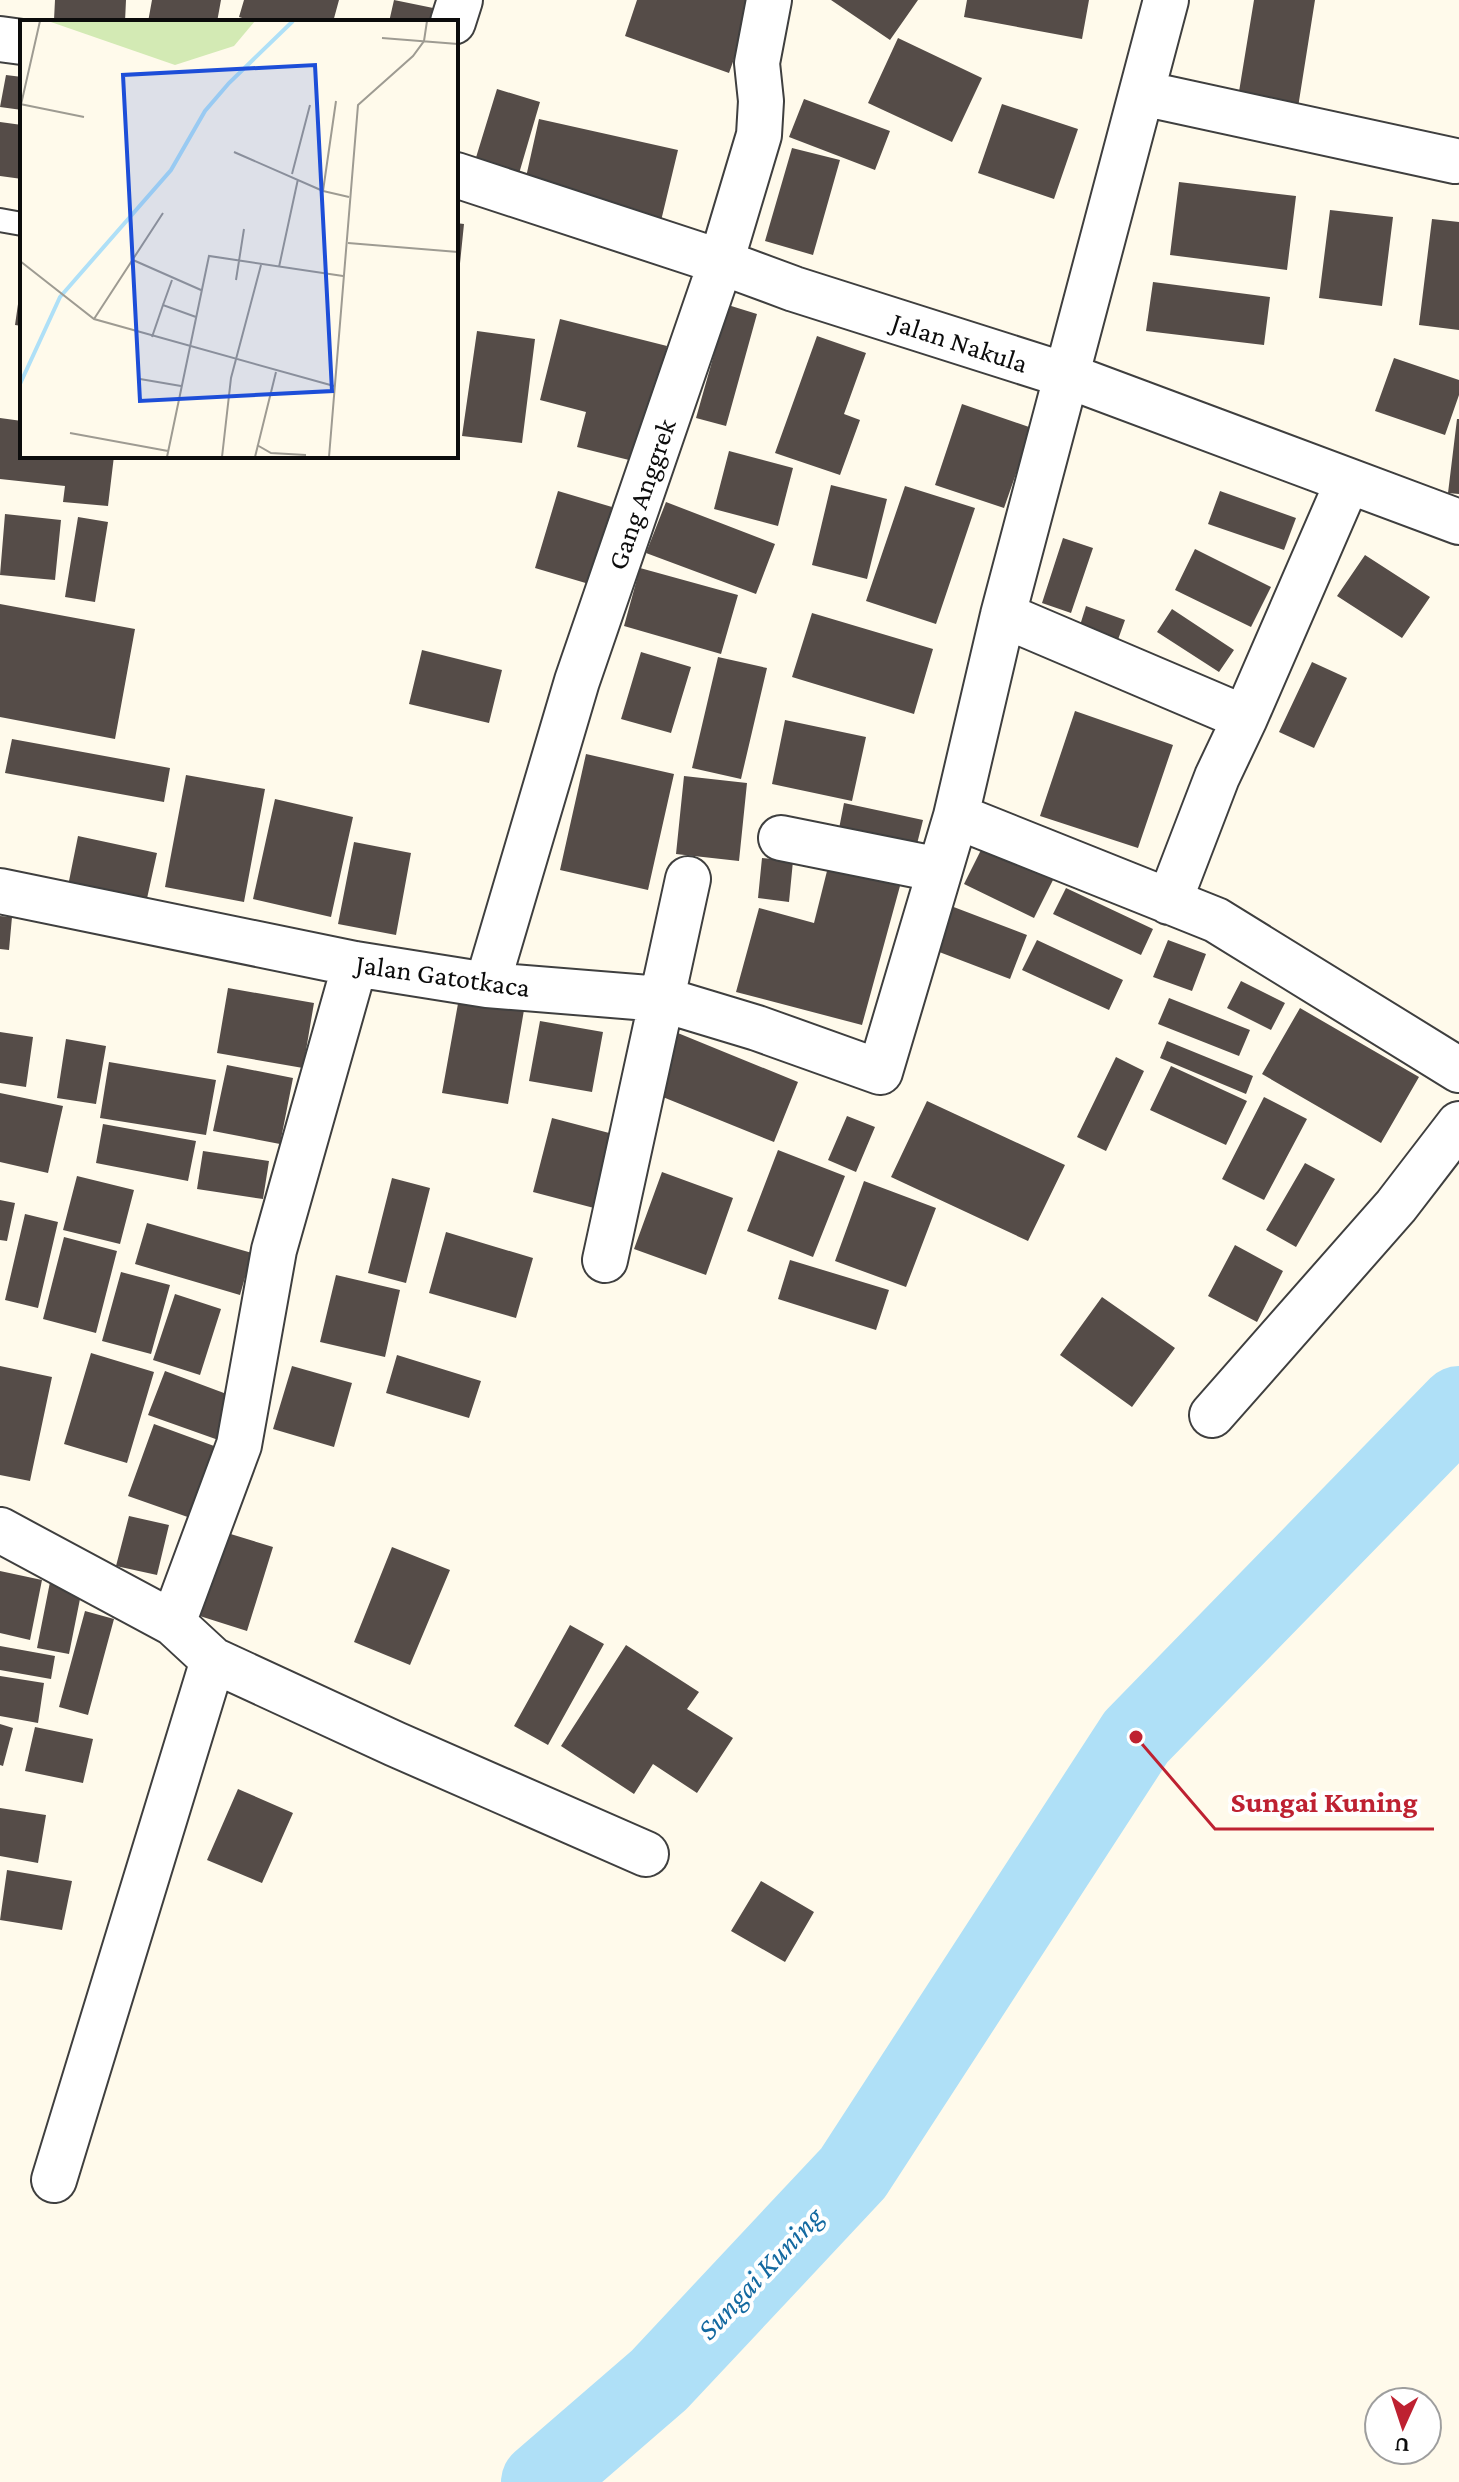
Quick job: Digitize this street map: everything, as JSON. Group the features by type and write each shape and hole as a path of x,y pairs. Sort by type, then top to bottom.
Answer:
{"street":[{"path":"454,20 460,0"},
{"name":"Gang Anggrek","path":"487,985 577,681 721,262 759,135 761,101 757,63 769,0"},
{"path":"781,838 940,870 956,816 1003,615 1166,0"},
{"path":"0,39 20,42"},
{"path":"1142,93 1455,161"},
{"name":"Jalan Nakula","path":"458,176 794,289 1068,376 1459,522"},
{"path":"1169,902 1217,777 1348,481"},
{"path":"1003,615 1245,718"},
{"path":"956,816 1216,920 1459,1070"},
{"name":"Jalan Gatotkaca","path":"0,891 355,964 487,985 661,999 757,1028 880,1072 940,870"},
{"path":"605,1260 688,879"},
{"path":"173,1623 239,1445 274,1250 355,964"},
{"path":"1212,1415 1396,1206 1459,1124"},
{"path":"0,1530 173,1623 213,1660 646,1854"},
{"path":"54,2180 213,1660"}],"lane":[{"path":"0,220 20,224"}],"building":[{"path":"55,0 126,0 125,20 54,20"},
{"path":"152,0 221,0 217,20 148,20"},
{"path":"244,0 339,0 334,20 249,20 239,17"},
{"path":"394,0 443,10 441,20 389,20"},
{"path":"637,0 755,0 729,73 625,36"},
{"path":"831,0 918,0 890,40"},
{"path":"967,0 1089,0 1082,39 964,17"},
{"path":"1254,0 1315,0 1296,120 1236,110"},
{"path":"898,38 982,78 952,142 868,103"},
{"path":"6,75 20,77 20,110 0,107"},
{"path":"497,89 540,102 518,177 474,164"},
{"path":"804,99 890,131 875,170 789,137"},
{"path":"1002,104 1078,129 1054,199 978,173"},
{"path":"539,119 678,150 660,225 522,195"},
{"path":"0,122 20,125 20,179 0,176"},
{"path":"792,148 840,160 813,255 765,241"},
{"path":"1179,182 1296,196 1287,270 1170,255"},
{"path":"1330,210 1393,217 1382,306 1319,298"},
{"path":"1432,219 1459,222 1459,330 1419,325"},
{"path":"458,223 464,224 458,283"},
{"path":"1153,282 1270,297 1264,345 1146,331"},
{"path":"20,290 20,326 15,325"},
{"path":"728,305 757,314 726,426 696,418"},
{"path":"560,319 667,346 637,462 577,447 586,412 540,400"},
{"path":"477,331 535,339 522,443 462,436"},
{"path":"817,336 866,353 844,414 860,420 840,475 775,453"},
{"path":"1394,358 1459,380 1459,395 1445,435 1375,411"},
{"path":"962,404 1032,428 1004,508 935,485"},
{"path":"0,418 20,421 20,458 114,458 108,506 63,502 65,486 0,479"},
{"path":"1459,419 1459,494 1448,493"},
{"path":"729,451 793,468 778,526 714,509"},
{"path":"831,485 887,499 867,579 812,565"},
{"path":"905,486 975,508 936,624 866,601"},
{"path":"558,491 612,507 589,584 535,568"},
{"path":"1220,491 1296,518 1284,550 1208,524"},
{"path":"666,502 775,544 756,594 646,553"},
{"path":"5,514 61,520 55,580 0,575"},
{"path":"78,517 108,522 95,602 65,597"},
{"path":"1063,538 1093,548 1071,613 1042,603"},
{"path":"1195,549 1271,587 1251,627 1175,590"},
{"path":"1365,555 1430,597 1402,638 1337,596"},
{"path":"640,568 738,595 721,654 624,626"},
{"path":"0,604 135,629 115,739 0,717"},
{"path":"1086,606 1125,620 1115,648 1077,635"},
{"path":"1172,609 1234,650 1219,672 1157,632"},
{"path":"812,613 933,649 914,714 792,677"},
{"path":"422,650 502,670 489,723 409,704"},
{"path":"641,652 691,667 671,733 621,719"},
{"path":"718,657 767,668 741,779 692,768"},
{"path":"1312,662 1347,678 1314,748 1279,732"},
{"path":"1075,711 1173,745 1138,848 1040,816"},
{"path":"785,720 866,737 852,801 772,784"},
{"path":"12,739 170,768 164,802 5,773"},
{"path":"586,754 674,774 648,890 560,870"},
{"path":"186,775 265,789 244,902 165,887"},
{"path":"684,776 747,783 739,861 676,854"},
{"path":"275,799 353,817 331,917 253,899"},
{"path":"844,803 923,820 914,856 837,839"},
{"path":"78,836 157,853 146,903 68,886"},
{"path":"988,836 1058,870 1034,918 964,884"},
{"path":"354,842 411,853 396,935 338,924"},
{"path":"762,858 793,861 789,902 758,898"},
{"path":"828,867 900,886 862,1025 736,992 759,908 814,923"},
{"path":"1066,888 1153,929 1141,955 1053,914"},
{"path":"951,906 1027,935 1010,979 934,950"},
{"path":"0,916 12,917 9,950 0,949"},
{"path":"1037,940 1123,980 1109,1010 1022,970"},
{"path":"1168,940 1206,954 1192,991 1153,977"},
{"path":"1241,981 1285,1003 1271,1030 1227,1008"},
{"path":"228,988 314,1003 303,1068 217,1053"},
{"path":"459,998 524,1010 508,1104 442,1093"},
{"path":"1169,998 1250,1030 1239,1056 1158,1024"},
{"path":"1300,1008 1419,1077 1381,1143 1262,1074"},
{"path":"540,1021 603,1032 592,1092 529,1081"},
{"path":"668,1029 798,1082 774,1142 643,1089"},
{"path":"0,1032 33,1037 26,1087 0,1083"},
{"path":"66,1039 106,1046 96,1104 57,1098"},
{"path":"1167,1041 1253,1076 1246,1094 1160,1058"},
{"path":"1116,1057 1144,1071 1106,1151 1077,1137"},
{"path":"109,1062 216,1080 206,1135 100,1118"},
{"path":"227,1065 293,1078 280,1144 213,1131"},
{"path":"1171,1066 1247,1101 1226,1145 1150,1110"},
{"path":"0,1093 63,1106 48,1173 0,1162"},
{"path":"1264,1097 1307,1119 1264,1200 1222,1179"},
{"path":"927,1101 1065,1165 1028,1241 891,1177"},
{"path":"847,1116 875,1127 856,1172 828,1160"},
{"path":"552,1118 613,1134 594,1208 533,1192"},
{"path":"103,1124 196,1141 188,1181 96,1163"},
{"path":"778,1150 845,1176 813,1257 747,1231"},
{"path":"203,1151 269,1161 263,1199 197,1189"},
{"path":"1305,1163 1335,1179 1296,1247 1266,1230"},
{"path":"662,1172 733,1198 706,1275 634,1249"},
{"path":"77,1176 134,1190 120,1244 63,1230"},
{"path":"392,1178 430,1188 406,1283 368,1273"},
{"path":"864,1181 936,1208 906,1287 835,1261"},
{"path":"0,1200 15,1203 7,1241 0,1240"},
{"path":"25,1214 58,1222 38,1308 5,1300"},
{"path":"147,1223 252,1253 240,1295 135,1264"},
{"path":"446,1232 533,1258 516,1318 429,1293"},
{"path":"64,1237 117,1251 96,1333 43,1319"},
{"path":"1235,1245 1283,1271 1257,1322 1208,1296"},
{"path":"790,1260 889,1290 876,1330 778,1299"},
{"path":"121,1272 170,1285 151,1354 102,1341"},
{"path":"336,1275 400,1290 385,1357 320,1342"},
{"path":"175,1294 221,1309 200,1375 153,1360"},
{"path":"1102,1297 1175,1348 1132,1407 1060,1355"},
{"path":"91,1353 154,1372 127,1463 64,1444"},
{"path":"397,1355 481,1381 469,1418 386,1393"},
{"path":"0,1366 52,1377 30,1481 0,1475"},
{"path":"292,1366 352,1383 334,1447 273,1429"},
{"path":"165,1371 240,1399 224,1442 148,1415"},
{"path":"154,1424 225,1450 199,1521 128,1496"},
{"path":"129,1516 169,1525 157,1575 116,1566"},
{"path":"211,1528 273,1547 247,1631 184,1611"},
{"path":"392,1547 450,1570 410,1665 354,1642"},
{"path":"0,1571 42,1580 30,1640 0,1633"},
{"path":"50,1582 82,1589 69,1654 37,1648"},
{"path":"85,1611 114,1619 88,1715 59,1707"},
{"path":"570,1625 604,1644 548,1745 514,1726"},
{"path":"626,1645 699,1692 687,1709 733,1738 697,1793 653,1764 634,1794 561,1746"},
{"path":"0,1646 55,1656 51,1679 0,1670"},
{"path":"0,1676 44,1683 38,1723 0,1716"},
{"path":"0,1724 13,1728 3,1766 0,1765"},
{"path":"35,1727 93,1739 83,1783 25,1771"},
{"path":"238,1789 293,1813 262,1883 207,1860"},
{"path":"0,1808 46,1815 38,1863 0,1856"},
{"path":"7,1870 72,1881 62,1930 0,1920"},
{"path":"761,1881 814,1912 785,1962 731,1931"}],"waterway":[{"name":"Sungai Kuning","path":"541,2482 659,2380 853,2173 1136,1737 1459,1406"}],"place":[{"name":"Sungai Kuning","path":"1136,1737"}]}
